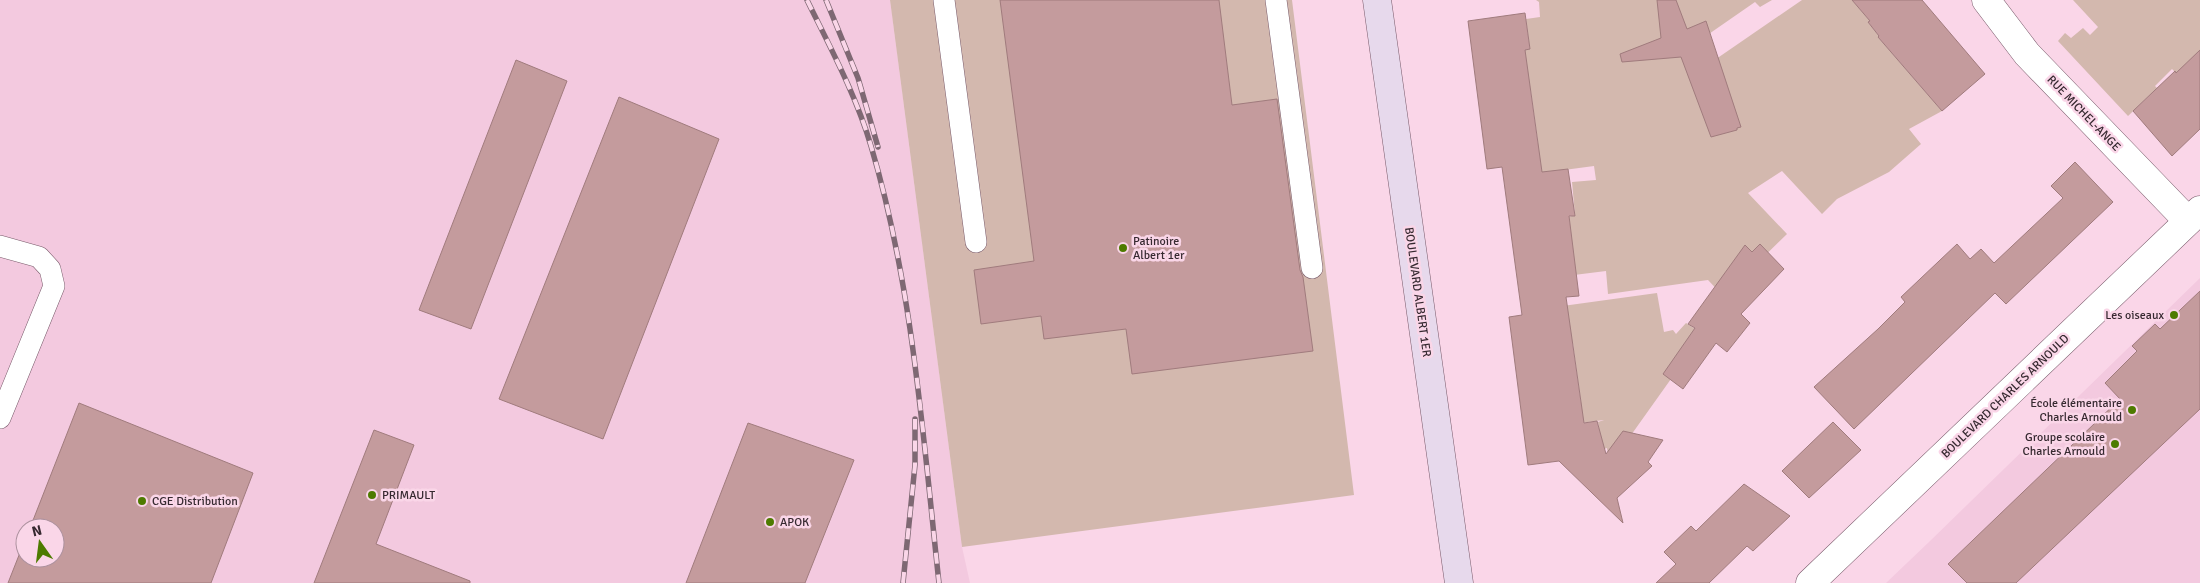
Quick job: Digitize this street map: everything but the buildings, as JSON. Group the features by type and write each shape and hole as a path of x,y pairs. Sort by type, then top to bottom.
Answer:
{"main road":[{"name":"BOULEVARD ALBERT 1ER","path":"1376,0 1459,583"}],"street":[{"name":"RUE MICHEL-ANGE","path":"1986,0 2027,54 2194,215"},
{"name":"BOULEVARD CHARLES ARNOULD","path":"1810,583 2194,215"}],"lane":[{"path":"944,0 976,242"},
{"path":"1276,0 1312,268"},
{"path":"0,246 3,245 39,257 50,269 54,286 0,418"}],"shaded area":[{"path":"0,0 890,0 962,547 970,583 0,583"},
{"name":"Patinoire Albert 1er","path":"890,0 1292,0 1354,495 962,547"},
{"path":"1536,0 1772,0 1760,7 1755,2 1693,45 1700,63 1719,57 1802,0 1852,0 1870,21 1868,22 1878,37 1942,111 1909,129 1921,144 1889,172 1837,199 1822,214 1782,171 1748,193 1787,234 1744,276 1727,300 1708,280 1608,294 1606,271 1574,275 1569,217 1575,215 1572,182 1596,180 1594,166 1534,174 1538,142 1531,92 1509,52 1530,49 1526,19 1540,17 1539,2"},
{"path":"2073,0 2200,0 2200,50 2189,86 2172,69 2155,86 2157,88 2128,116 2058,41 2065,33 2071,38 2083,28 2090,35 2098,27"},
{"name":"Groupe scolaire Charles Arnould","path":"2200,278 2200,583 1886,583 1929,542"},
{"path":"1657,293 1664,332 1673,330 1676,334 1686,323 1703,334 1609,466 1607,448 1602,450 1598,422 1604,420 1563,425 1581,402 1573,344 1548,308"}],"railway":[{"path":"807,0 858,108 871,146 885,199 897,253 915,363 939,583"},
{"path":"826,0 858,78 878,147"},
{"path":"903,583 915,465 915,419"}],"place":[{"name":"Patinoire Albert 1er","path":"1123,248"},
{"name":"Les oiseaux","path":"2174,315"},
{"name":"École élémentaire Charles Arnould","path":"2132,410"},
{"name":"Groupe scolaire Charles Arnould","path":"2115,444"},
{"name":"PRIMAULT","path":"372,495"},
{"name":"CGE Distribution","path":"142,501"},
{"name":"APOK","path":"770,522"}]}
